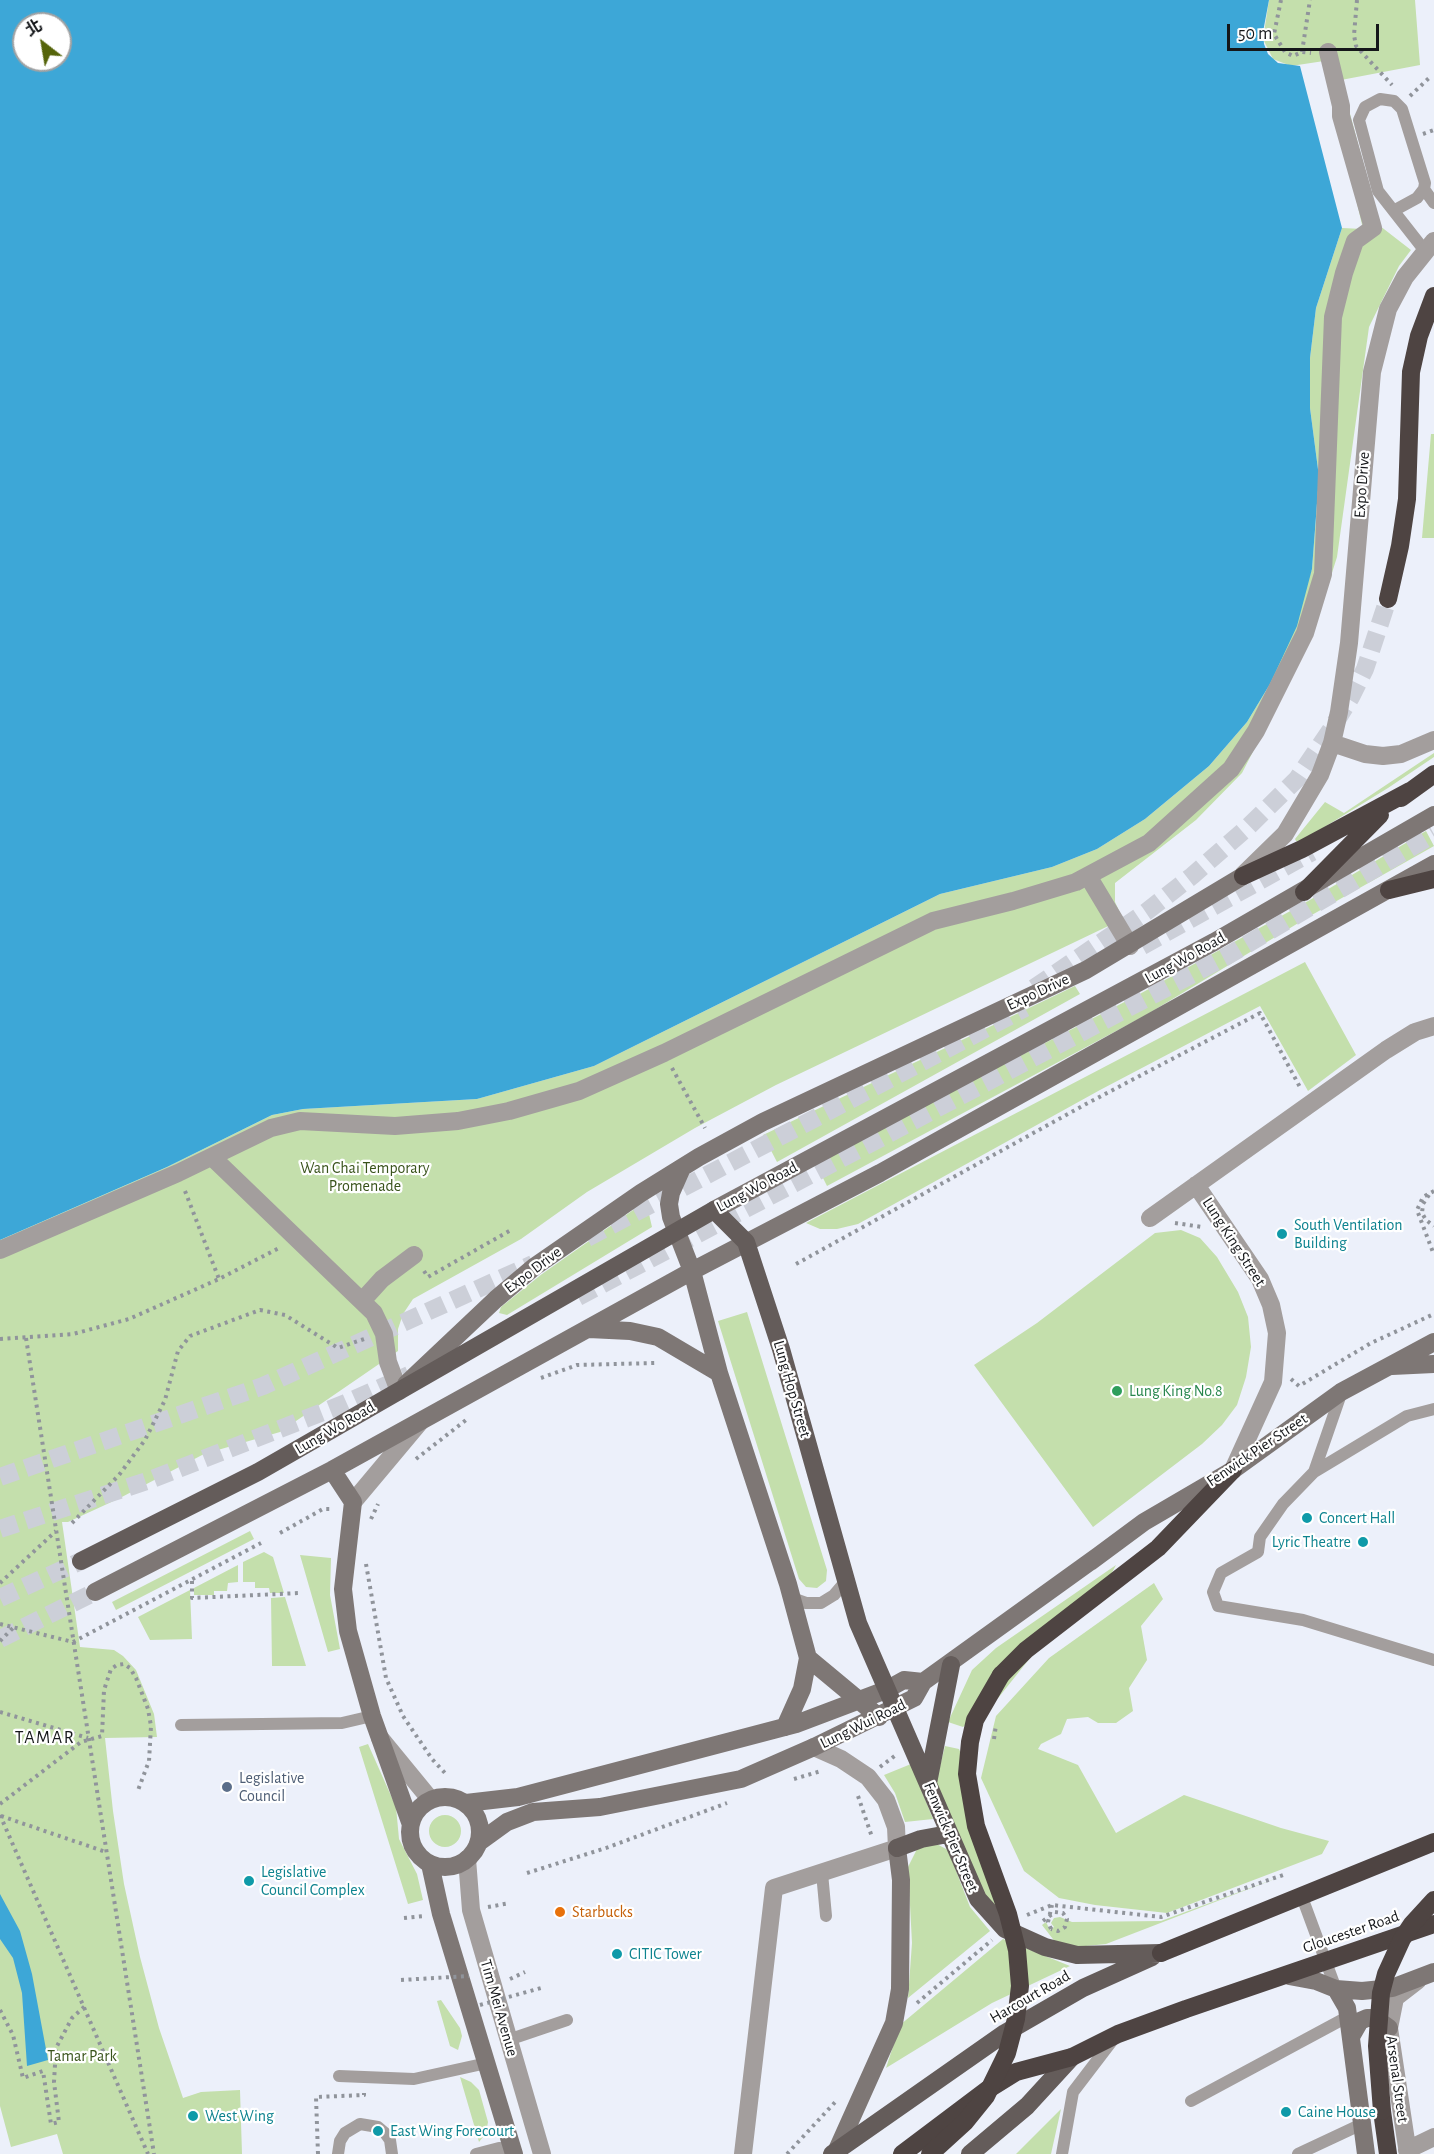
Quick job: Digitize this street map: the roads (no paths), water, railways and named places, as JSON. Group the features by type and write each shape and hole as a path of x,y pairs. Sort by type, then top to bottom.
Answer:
{"highway":[{"path":"1389,599 1407,499 1411,372 1419,336 1434,296"},
{"path":"1305,892 1373,821 1434,774"},
{"path":"1243,876 1302,849 1410,791"},
{"path":"1389,890 1434,879"},
{"path":"930,2154 952,2136 986,2096 1007,2053 1016,2019 1020,1986 1017,1950 1008,1914 976,1826 967,1774 969,1742 975,1720 1001,1675 1026,1650 1158,1548 1233,1470"},
{"path":"1302,1897 1434,1842"},
{"name":"Harcourt Road","path":"1161,1953 1302,1897"},
{"path":"1388,2154 1377,2046 1381,1993 1386,1974 1402,1939 1412,1923 1434,1900"},
{"name":"Gloucester Road","path":"1289,1976 1326,1959 1434,1924"},
{"path":"902,2154 987,2090 1016,2072 1072,2057 1118,2034 1289,1976"}],"main road":[{"name":"Lung Wo Road","path":"81,1560 258,1472 714,1210 1305,892 1434,815"},
{"name":"Lung Wo Road","path":"95,1592 332,1470 692,1271 880,1173 1434,864"},
{"name":"Expo Drive","path":"399,1391 496,1299 534,1267 641,1193 763,1122 1077,974 1130,946 1243,876"},
{"path":"682,1168 669,1204 692,1271 720,1373 792,1598 808,1658 799,1697 785,1727"},
{"name":"Lung Hop Street","path":"714,1210 746,1242 781,1349 858,1623 886,1690"},
{"path":"588,1329 630,1331 658,1337 720,1373"},
{"name":"Fenwick Pier Street","path":"990,1634 1144,1522 1233,1470 1341,1392 1434,1342"},
{"name":"Fenwick Pier Street","path":"1387,1367 1434,1364"},
{"path":"332,1470 352,1506 343,1589 348,1631 372,1716 410,1822 411,1842 415,1851 430,1864 449,1867 467,1859"},
{"name":"Fenwick Pier Street","path":"923,1682 1098,1556"},
{"path":"808,1658 861,1700 887,1713"},
{"path":"923,1682 951,1665 928,1783"},
{"name":"Lung Wui Road","path":"430,1799 449,1797 466,1803 518,1797 815,1719 886,1690 904,1680 923,1682 914,1698 887,1713 741,1779 600,1807 533,1812 507,1822 478,1843 467,1859"},
{"name":"Fenwick Pier Street","path":"886,1690 887,1713 928,1783 948,1834 978,1899 1005,1929 1045,1947 1077,1955 1161,1953"},
{"path":"410,1822 418,1809 430,1799"},
{"path":"466,1803 479,1821 478,1843"},
{"path":"834,2152 894,2023 900,1989 901,1880 897,1848 921,1839 948,1834"},
{"name":"Tim Mei Avenue","path":"430,1864 441,1914 513,2151"},
{"name":"Harcourt Road","path":"834,2152 1005,2033 1083,1988 1161,1953"},
{"name":"Gloucester Road","path":"1289,1976 1316,1981 1336,1989 1392,1988 1426,1976"},
{"path":"1336,1989 1343,1998 1349,2016 1366,2154"},
{"path":"1352,2035 1360,2021 1367,2018 1376,2018 1389,2028"},
{"path":"975,2152 1027,2106 1072,2057"}],"street":[{"path":"0,1250 212,1157 271,1128 300,1121 395,1126 458,1121 509,1111 579,1091 664,1053 933,921 1013,901 1088,876 1149,843 1231,769 1256,730 1305,633 1323,574 1333,317 1355,241 1372,228 1341,116 1341,106 1328,52"},
{"name":"Expo Drive","path":"1243,876 1284,834 1320,775 1332,743 1349,643 1372,372 1388,309 1405,277 1430,246"},
{"path":"1332,743 1365,754 1383,756 1401,754 1434,740"},
{"path":"1088,876 1130,946"},
{"name":"Lung King Street","path":"1149,1218 1386,1050 1415,1032 1434,1026"},
{"path":"212,1157 374,1313 383,1331 388,1362 399,1391"},
{"name":"Lung King Street","path":"1196,1185 1260,1279 1271,1305 1277,1333 1273,1382 1233,1470"},
{"path":"362,1301 382,1279 414,1255"},
{"path":"352,1506 421,1420"},
{"path":"379,1737 430,1799"},
{"path":"742,2154 774,1888 897,1848 896,1827 886,1800 868,1777 841,1759 814,1747"},
{"name":"Tim Mei Avenue","path":"467,1859 471,1910 542,2154"},
{"name":"Arsenal Street","path":"1407,2152 1389,2028 1395,1998 1426,1976"},
{"path":"1407,2152 1434,2137"}],"lane":[{"path":"1430,246 1383,200 1378,191 1360,126 1360,114 1369,104 1380,99 1390,99 1402,109 1423,168 1424,189 1434,203"},
{"path":"1395,210 1412,202 1424,189"},
{"path":"1314,1472 1341,1392"},
{"path":"1434,1409 1407,1416 1314,1472 1283,1504 1260,1537 1258,1552 1221,1573 1213,1592 1218,1606 1303,1620 1434,1660"},
{"path":"792,1598 806,1603 821,1603 834,1595 846,1581"},
{"path":"182,1725 342,1723 372,1716"},
{"path":"822,1873 826,1916"},
{"path":"1302,1897 1336,1989"},
{"path":"1191,2101 1349,2016"},
{"path":"508,2040 567,2020"},
{"path":"1062,2154 1073,2092 1118,2034"},
{"path":"339,2076 414,2079 487,2063"},
{"path":"338,2154 340,2141 345,2133 360,2124 378,2127 385,2133 390,2140 392,2154"},
{"path":"1298,2154 1362,2124"},
{"path":"476,2154 499,2148 513,2151"}],"water":[{"path":"0,0 1269,0 1263,32 1264,44 1268,54 1278,63 1300,66 1342,228 1316,308 1310,358 1310,408 1319,477 1312,569 1297,626 1270,684 1247,722 1209,766 1145,819 1097,849 1052,867 940,894 594,1066 477,1099 303,1109 272,1115 167,1167 0,1240"},
{"path":"0,1894 20,1931 32,1974 48,2060 27,2066 22,1993 13,1958 0,1939"}],"tunnel":[{"path":"1034,988 1146,912 1192,876 1249,826 1297,779 1351,697 1365,669 1388,599"},
{"path":"578,1297 1227,956 1434,834"},
{"path":"1142,946 1312,852"},
{"path":"587,1238 1025,1008"},
{"path":"0,1477 263,1386 533,1264"},
{"path":"0,1529 150,1480 346,1403 409,1375"},
{"path":"0,1598 81,1561"},
{"path":"0,1639 95,1592"}],"place":[{"name":"South Ventilation Building","path":"1282,1234"},
{"name":"Lung King No.8","path":"1117,1391"},
{"name":"Concert Hall","path":"1307,1518"},
{"name":"Lyric Theatre","path":"1363,1542"},
{"name":"Legislative Council","path":"227,1787"},
{"name":"Legislative Council Complex","path":"249,1881"},
{"name":"Starbucks","path":"560,1912"},
{"name":"CITIC Tower","path":"617,1954"},
{"name":"Caine House","path":"1286,2112"},
{"name":"West Wing","path":"193,2116"},
{"name":"East Wing Forecourt","path":"378,2131"}],"district":[{"name":"TAMAR","path":"45,1738"}],"park label":[{"name":"Wan Chai Temporary Promenade","path":"365,1177"},
{"name":"Tamar Park","path":"82,2056"}]}
